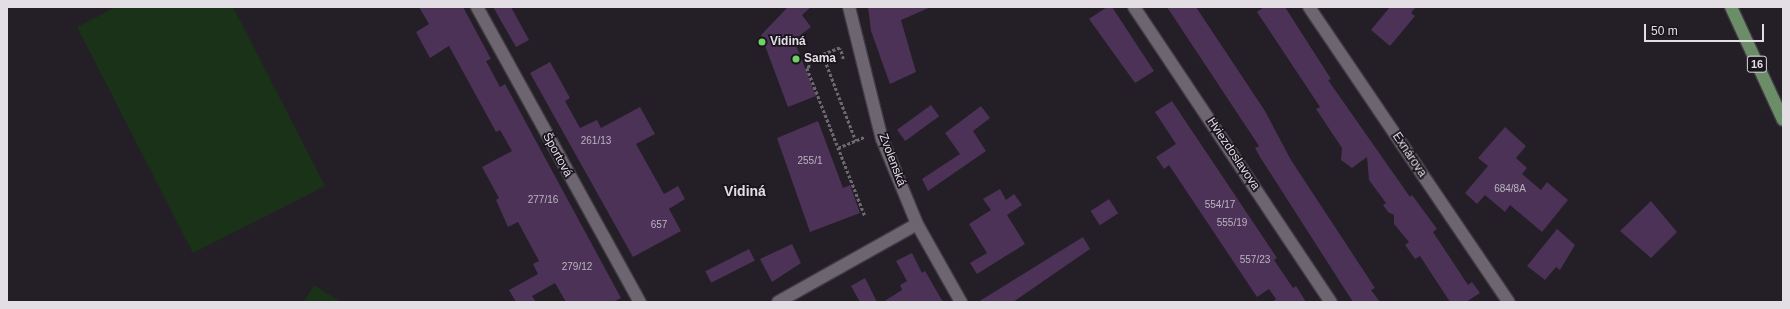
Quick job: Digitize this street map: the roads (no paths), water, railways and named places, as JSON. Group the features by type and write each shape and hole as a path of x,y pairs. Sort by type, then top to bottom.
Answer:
{"main road":[{"name":"16","path":"1731,7 1783,120"}],"street":[{"name":"Športová","path":"477,7 640,302"},
{"name":"Zvolenská","path":"849,7 882,139 917,224 961,302"},
{"name":"Hviezdoslavova","path":"1134,7 1331,302"},
{"name":"Exnárova","path":"1309,7 1509,302"},
{"path":"778,302 917,224"}],"place":[{"name":"Vidiná","path":"762,42"},
{"name":"Sama","path":"796,59"}],"district":[{"name":"Vidiná","path":"745,191"}]}
